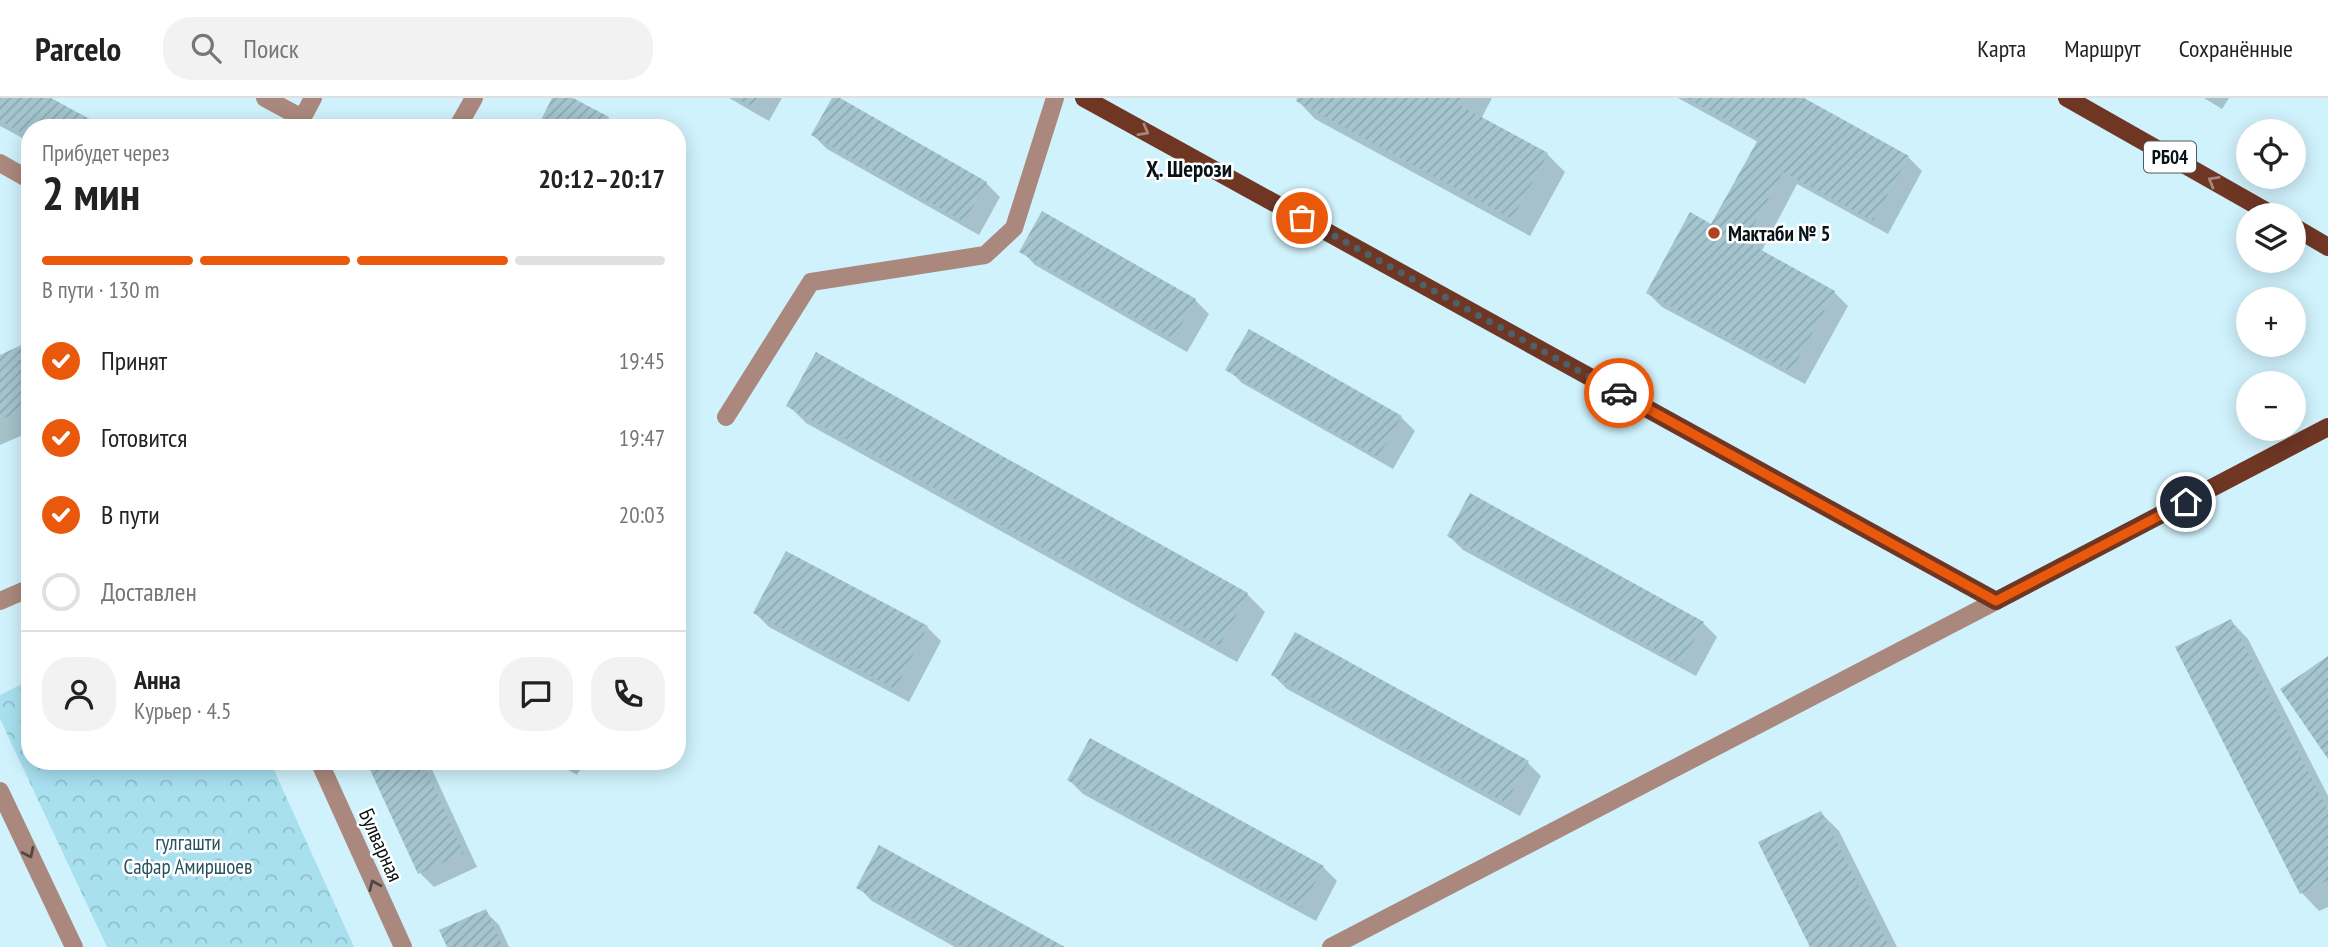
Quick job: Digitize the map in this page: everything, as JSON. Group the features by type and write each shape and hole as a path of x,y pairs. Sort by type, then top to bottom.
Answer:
{"main road":[{"path":"1084,98 1996,601 2328,427"},
{"name":"РБ04","path":"2067,98 2252,203"},
{"path":"2306,235 2328,247"}],"street":[{"path":"265,98 294,119"},
{"path":"301,119 313,98"},
{"path":"462,119 474,98"},
{"path":"726,417 811,282 985,255 1014,228 1055,98"},
{"path":"0,163 21,175"},
{"path":"0,601 21,591"},
{"path":"1331,947 1996,601"},
{"name":"Булварная","path":"323,770 402,947"},
{"path":"0,791 74,947"}],"green space":[{"name":"гулгашти Сафар Амиршоев","path":"21,684 21,764 0,719 0,695"},
{"name":"гулгашти Сафар Амиршоев","path":"24,770 274,770 354,947 107,947"}],"building":[{"path":"0,98 51,98 90,119 21,119 21,132 0,121"},
{"path":"552,98 573,98 609,117 608,119 542,119"},
{"path":"736,98 761,98 755,108"},
{"path":"832,98 840,98 987,182 964,222 811,135"},
{"path":"1297,98 1465,98 1461,106 1548,153 1512,219 1296,101"},
{"name":"Мактаби № 5","path":"1687,98 1804,98 1909,156 1873,221 1783,172 1745,241 1835,291 1791,372 1646,293 1690,212 1711,224 1759,138"},
{"path":"1042,211 1196,299 1173,339 1019,252"},
{"path":"1249,329 1402,416 1378,457 1225,370"},
{"path":"21,345 21,411 0,420 0,355"},
{"path":"816,352 1248,593 1219,646 786,406"},
{"path":"1470,493 1704,622 1681,664 1447,536"},
{"path":"786,551 928,626 895,689 753,613"},
{"path":"2231,619 2328,811 2328,880 2300,894 2175,647"},
{"path":"1295,632 1529,761 1506,803 1271,675"},
{"path":"2328,656 2328,759 2280,689"},
{"path":"1090,738 1324,866 1301,908 1067,780"},
{"path":"370,770 426,770 464,853 418,874"},
{"path":"1821,811 1890,947 1810,947 1758,842"},
{"path":"879,845 1065,947 964,947 856,888"},
{"path":"486,909 503,947 447,947 439,930"}],"way so far":[{"path":"1302,218 1619,393"}],"place":[{"name":"Мактаби № 5","path":"1714,233"}],"district":[{"name":"Ҳ. Шерози","path":"1189,168"}],"route":[{"path":"1619,393 1996,601 2186,502"}]}
